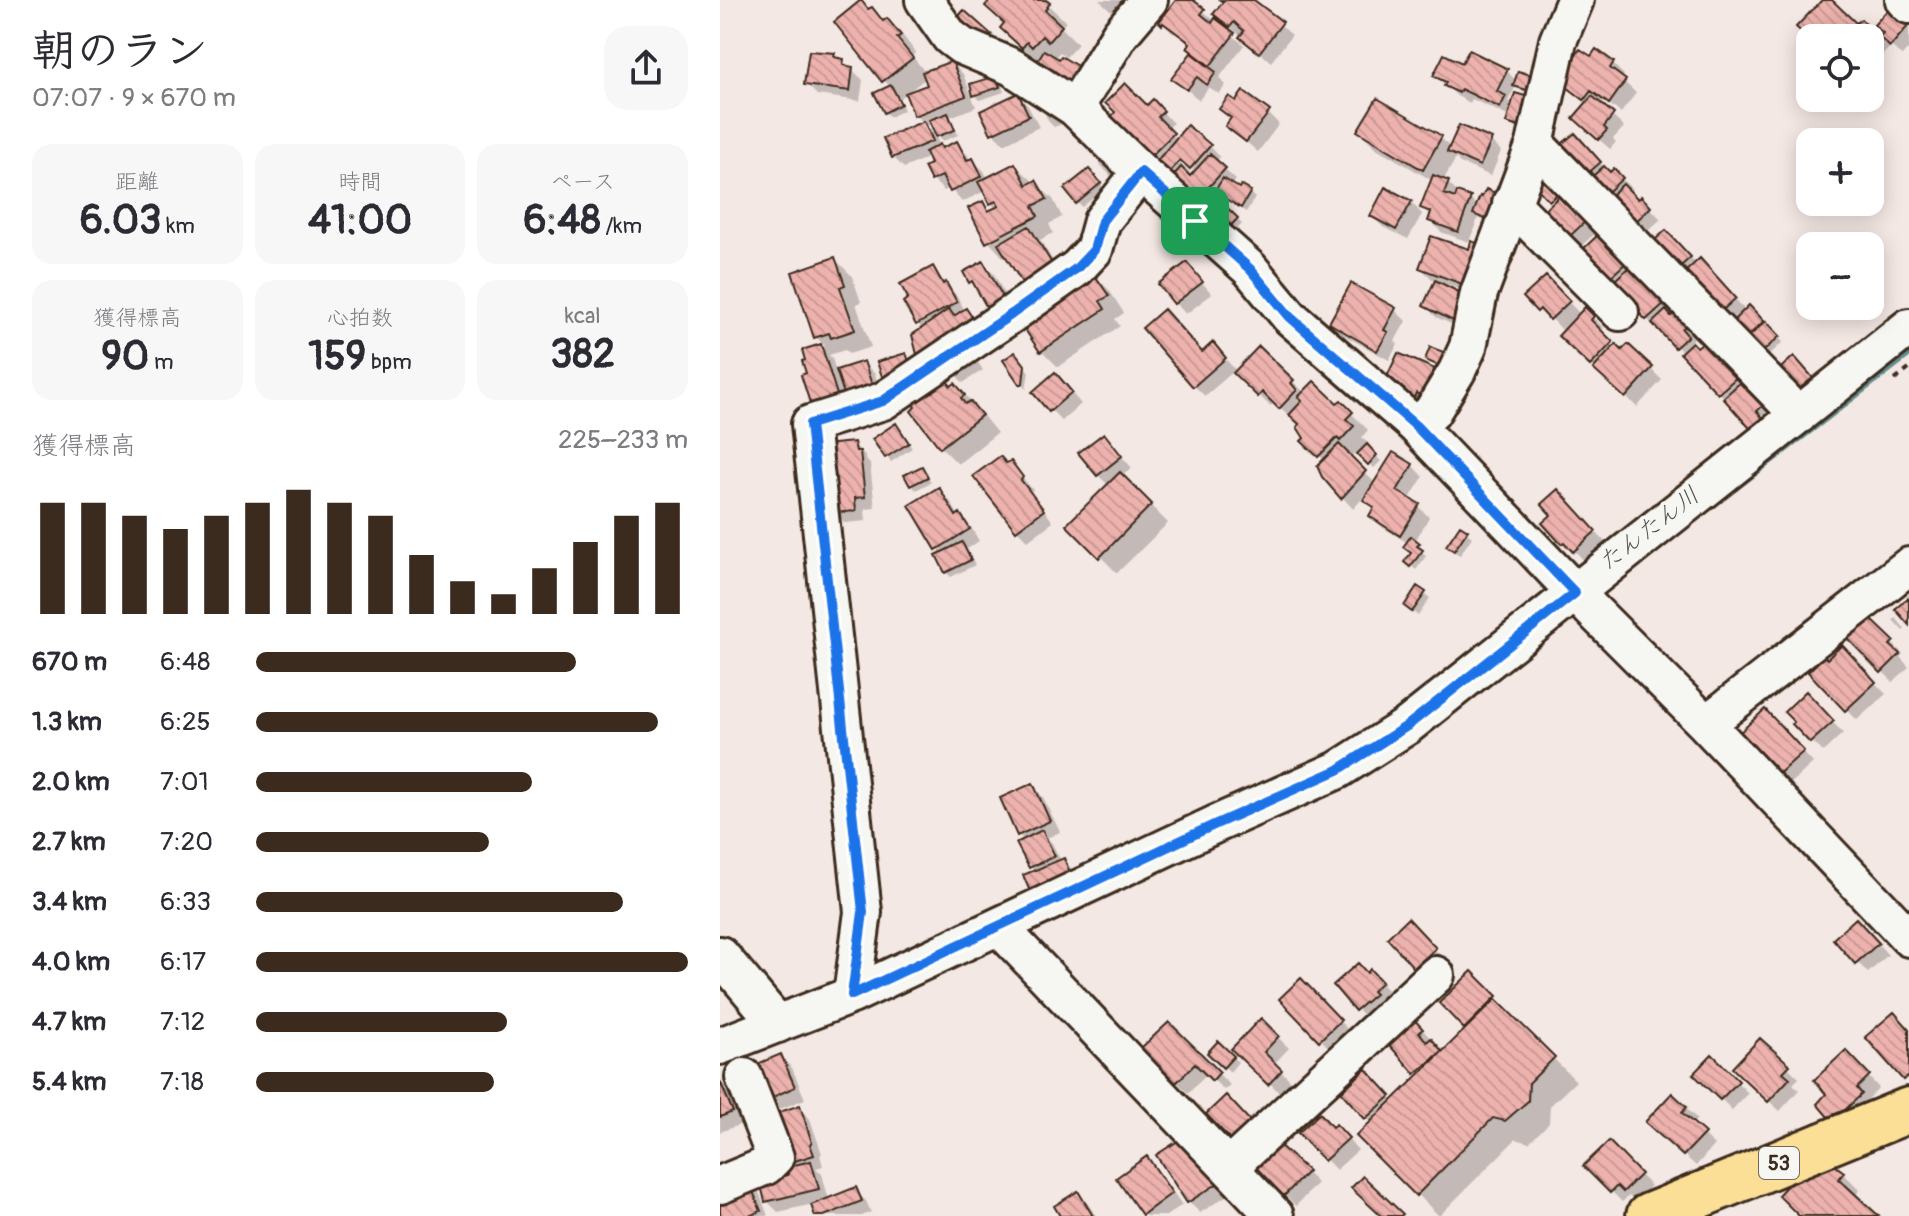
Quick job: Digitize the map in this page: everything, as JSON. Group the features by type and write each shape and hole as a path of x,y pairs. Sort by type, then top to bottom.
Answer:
{"main road":[{"name":"53","path":"1649,1216 1909,1110"}],"street":[{"path":"924,0 950,37 962,46 1012,67 1075,108 1141,172 1250,269 1290,317 1416,426 1909,938"},
{"path":"1075,108 1120,34 1149,0"},
{"path":"1416,426 1432,412 1468,347 1479,293 1535,144 1558,41 1575,0"},
{"path":"1904,0 1909,5"},
{"path":"1535,144 1799,415"},
{"path":"852,995 863,912 810,424 883,401 1077,268 1094,250 1102,221 1141,172"},
{"path":"1511,203 1620,312"},
{"path":"720,1046 1006,935 1216,824 1338,770 1407,726 1583,600 1799,415 1909,327"},
{"path":"1706,724 1909,566"},
{"path":"1006,935 1275,1216"},
{"path":"720,955 778,1024"},
{"path":"1229,1167 1436,975"},
{"path":"720,1185 766,1166 775,1157 744,1077"}],"building":[{"path":"861,0 868,9 872,7 883,21 887,18 901,35 897,38 913,58 882,82 834,22"},
{"path":"990,0 1046,0 1050,3 1045,10 1062,26 1048,42 1042,36 1032,47 1027,42 1022,48 1000,28 1004,23 985,6"},
{"path":"1176,0 1193,0 1205,9 1201,14 1212,23 1215,18 1235,33 1210,66 1187,48 1190,43 1159,22"},
{"path":"1220,0 1254,0 1283,22 1259,53 1239,37 1244,31 1234,22 1230,27 1213,14 1223,2"},
{"path":"1822,0 1832,0 1856,23 1861,19 1866,24 1799,24"},
{"path":"1892,5 1909,21 1890,47 1884,42 1884,24 1875,24"},
{"path":"964,10 992,35 979,50 951,25"},
{"path":"1580,49 1591,56 1596,49 1614,62 1610,68 1626,80 1609,104 1591,91 1584,100 1563,84 1560,76"},
{"path":"1044,50 1079,67 1065,90 1031,71"},
{"path":"1469,50 1508,69 1497,91 1506,96 1500,108 1461,89 1459,93 1444,86 1446,82 1433,76 1444,54 1462,63"},
{"path":"809,51 835,53 834,57 844,59 843,65 853,67 850,91 804,85"},
{"path":"1191,53 1216,72 1207,85 1197,77 1187,90 1171,79"},
{"path":"952,61 966,96 914,116 905,93 927,85 922,72"},
{"path":"1518,71 1538,77 1534,92 1513,86"},
{"path":"996,76 1000,87 973,96 970,84"},
{"path":"1125,83 1147,105 1153,99 1164,111 1158,117 1174,133 1146,161 1111,117 1115,112 1105,103"},
{"path":"891,85 901,104 884,113 874,93"},
{"path":"1243,91 1270,111 1246,142 1225,126 1231,118 1219,109 1229,96 1236,101"},
{"path":"1018,93 1029,116 991,134 980,111"},
{"path":"1515,93 1532,98 1523,128 1506,123"},
{"path":"1592,96 1614,114 1604,127 1607,130 1598,140 1573,118"},
{"path":"1377,98 1442,136 1423,170 1357,131"},
{"path":"948,113 955,130 936,137 929,120"},
{"path":"924,121 933,141 892,158 883,138"},
{"path":"1187,125 1211,145 1190,169 1180,160 1164,179 1151,168"},
{"path":"1459,125 1492,139 1480,166 1447,152"},
{"path":"1575,133 1601,162 1579,181 1558,147"},
{"path":"957,141 967,160 973,158 982,176 950,192 942,176 931,181 924,167 930,164 925,152 940,144 942,148"},
{"path":"1210,154 1226,168 1206,190 1214,197 1199,214 1166,184 1181,167 1190,176"},
{"path":"1015,163 1027,185 1036,180 1047,199 1033,206 1038,216 986,243 968,208 983,201 988,211 999,206 996,201 990,204 978,182"},
{"path":"1604,166 1610,172 1614,168 1623,178 1598,201 1583,185"},
{"path":"1089,169 1101,183 1076,204 1064,189"},
{"path":"1544,169 1562,190 1549,201 1534,185"},
{"path":"1433,175 1449,181 1444,194 1455,198 1457,192 1471,197 1458,232 1428,221 1431,212 1420,208"},
{"path":"1223,178 1251,191 1241,208 1214,192"},
{"path":"1623,184 1651,207 1627,230 1602,204"},
{"path":"1385,187 1412,201 1396,230 1370,216"},
{"path":"1486,189 1505,197 1494,223 1473,214"},
{"path":"1565,191 1589,218 1569,237 1542,212"},
{"path":"1217,198 1238,218 1224,233 1202,213"},
{"path":"1029,226 1056,270 1026,289 998,244"},
{"path":"1666,230 1691,257 1671,275 1646,248"},
{"path":"1600,233 1627,262 1608,279 1581,251"},
{"path":"1431,236 1469,249 1471,241 1486,246 1470,287 1419,268"},
{"path":"835,257 845,285 840,287 855,330 831,338 829,333 814,338 792,272"},
{"path":"1700,258 1736,298 1713,319 1681,276"},
{"path":"983,261 1008,306 991,315 972,281 969,283 963,272"},
{"path":"1187,262 1203,282 1174,304 1158,284"},
{"path":"1634,262 1666,302 1646,320 1611,284"},
{"path":"933,266 957,302 916,325 903,302 908,298 900,284"},
{"path":"1092,271 1109,296 1100,301 1105,309 1040,352 1018,319"},
{"path":"1546,276 1570,301 1550,320 1523,297"},
{"path":"1435,280 1465,295 1453,321 1423,306"},
{"path":"1351,283 1396,308 1377,351 1329,323"},
{"path":"1749,305 1764,321 1743,341 1728,326"},
{"path":"1585,307 1594,316 1591,320 1613,342 1590,366 1558,336"},
{"path":"966,308 978,326 920,366 912,335 949,309 954,316"},
{"path":"1164,309 1202,352 1213,342 1226,358 1193,387 1142,328"},
{"path":"1666,310 1671,316 1677,311 1688,323 1682,329 1688,336 1675,348 1652,323"},
{"path":"1766,321 1780,336 1757,357 1743,342"},
{"path":"1706,340 1738,376 1718,394 1680,353 1692,342 1697,347"},
{"path":"821,344 839,401 824,406 822,400 810,403 801,375 806,373 802,350"},
{"path":"1616,344 1622,350 1628,344 1653,367 1625,398 1593,369"},
{"path":"1259,346 1294,380 1291,383 1297,390 1279,409 1262,392 1258,397 1233,373"},
{"path":"1430,347 1454,356 1449,370 1425,360"},
{"path":"1015,352 1025,365 1023,383 1020,385 1003,360"},
{"path":"906,353 913,372 884,382 877,362"},
{"path":"1398,353 1437,370 1425,397 1416,393 1414,398 1383,385"},
{"path":"1794,356 1820,386 1793,399 1772,376"},
{"path":"864,361 875,394 847,403 836,370"},
{"path":"940,372 951,386 955,383 965,395 961,398 965,404 970,401 982,415 940,448 911,411 915,407 908,398"},
{"path":"1055,372 1072,392 1049,412 1032,392"},
{"path":"1744,379 1766,403 1757,411 1768,424 1756,435 1723,398"},
{"path":"1314,381 1337,403 1341,400 1353,412 1346,419 1354,426 1318,457 1301,441 1304,438 1297,427 1299,424 1289,415 1302,401 1298,397"},
{"path":"896,423 909,443 885,458 872,439"},
{"path":"1104,433 1122,456 1097,476 1078,453"},
{"path":"854,442 856,451 860,451 865,497 855,498 856,511 832,513 824,445"},
{"path":"1339,444 1366,471 1341,499 1322,477 1317,466"},
{"path":"1367,444 1377,455 1368,465 1357,454"},
{"path":"1393,452 1413,464 1397,491 1420,504 1400,536 1369,516 1374,507 1363,500"},
{"path":"1000,456 1006,463 1011,461 1044,510 1016,531 973,476"},
{"path":"922,466 928,477 910,486 904,475"},
{"path":"1120,472 1152,504 1099,558 1066,525"},
{"path":"939,487 956,516 960,513 970,529 936,550 909,505"},
{"path":"1558,489 1596,531 1573,552 1542,523 1551,515 1541,504"},
{"path":"1460,525 1468,530 1454,551 1446,546"},
{"path":"1411,536 1423,550 1410,567 1404,562 1411,553 1403,547"},
{"path":"962,542 971,560 945,573 936,555"},
{"path":"1417,586 1426,592 1412,612 1404,606"},
{"path":"1909,597 1909,625 1895,609"},
{"path":"1869,617 1894,641 1890,645 1900,654 1881,673 1847,638"},
{"path":"1842,645 1876,682 1845,711 1808,672 1824,656 1827,659"},
{"path":"1806,691 1834,721 1810,743 1784,712"},
{"path":"1765,709 1804,751 1774,778 1736,736"},
{"path":"1033,783 1050,821 1017,836 1000,798"},
{"path":"1042,830 1055,856 1029,868 1016,843"},
{"path":"1064,858 1075,885 1034,901 1023,875"},
{"path":"1408,918 1436,948 1414,968 1387,938"},
{"path":"1856,918 1879,943 1855,964 1833,939"},
{"path":"1358,963 1367,973 1370,969 1382,982 1372,991 1375,994 1355,1011 1333,985"},
{"path":"1472,971 1497,996 1464,1029 1439,1003"},
{"path":"1301,978 1341,1020 1319,1041 1279,999"},
{"path":"1496,999 1555,1057 1529,1083 1528,1101 1505,1121 1493,1118 1416,1196 1356,1136"},
{"path":"1894,1012 1909,1029 1909,1075 1903,1080 1865,1037"},
{"path":"1411,1016 1423,1029 1419,1032 1427,1042 1431,1038 1442,1051 1415,1074 1384,1039"},
{"path":"1261,1018 1279,1036 1264,1052 1282,1070 1268,1085 1231,1049"},
{"path":"1169,1022 1220,1072 1212,1081 1195,1064 1176,1083 1141,1048"},
{"path":"1760,1038 1790,1065 1783,1072 1790,1078 1768,1102 1732,1068"},
{"path":"1218,1041 1234,1056 1223,1068 1207,1053"},
{"path":"1846,1050 1870,1075 1857,1088 1862,1094 1845,1110 1828,1117 1817,1104 1826,1094 1814,1080"},
{"path":"781,1054 795,1087 762,1102 748,1068"},
{"path":"1712,1054 1739,1081 1720,1100 1693,1074"},
{"path":"1366,1069 1391,1096 1365,1119 1341,1092"},
{"path":"720,1081 733,1112 720,1117"},
{"path":"1672,1093 1687,1107 1682,1113 1705,1133 1683,1156 1645,1122"},
{"path":"1226,1095 1252,1123 1233,1142 1206,1114"},
{"path":"800,1105 814,1155 788,1163 768,1116"},
{"path":"1320,1113 1332,1127 1336,1124 1349,1138 1324,1161 1298,1133"},
{"path":"1189,1134 1220,1182 1187,1203 1156,1155"},
{"path":"1609,1141 1641,1174 1623,1192 1617,1186 1610,1193 1583,1166"},
{"path":"1276,1142 1308,1171 1284,1196 1252,1166"},
{"path":"1147,1156 1172,1193 1142,1215 1116,1178"},
{"path":"1825,1158 1844,1172 1839,1179 1879,1216 1799,1216 1778,1195 1793,1179"},
{"path":"811,1161 819,1189 765,1202 760,1181 788,1175 786,1167"},
{"path":"1363,1176 1403,1214 1401,1216 1381,1216 1351,1188"},
{"path":"747,1177 761,1211 749,1216 720,1216 720,1188"},
{"path":"856,1187 862,1201 824,1216 815,1216 811,1205"},
{"path":"1078,1191 1093,1216 1060,1216 1054,1206"}],"waterway":[{"name":"たんたん川","path":"1726,495 1909,354"}],"route":[{"path":"1141,172 1195,221 1250,269 1290,317 1416,426 1575,593 1407,726 1338,770 852,995 863,912 810,424 883,401 1077,268 1094,250 1102,221 1141,172"}]}
